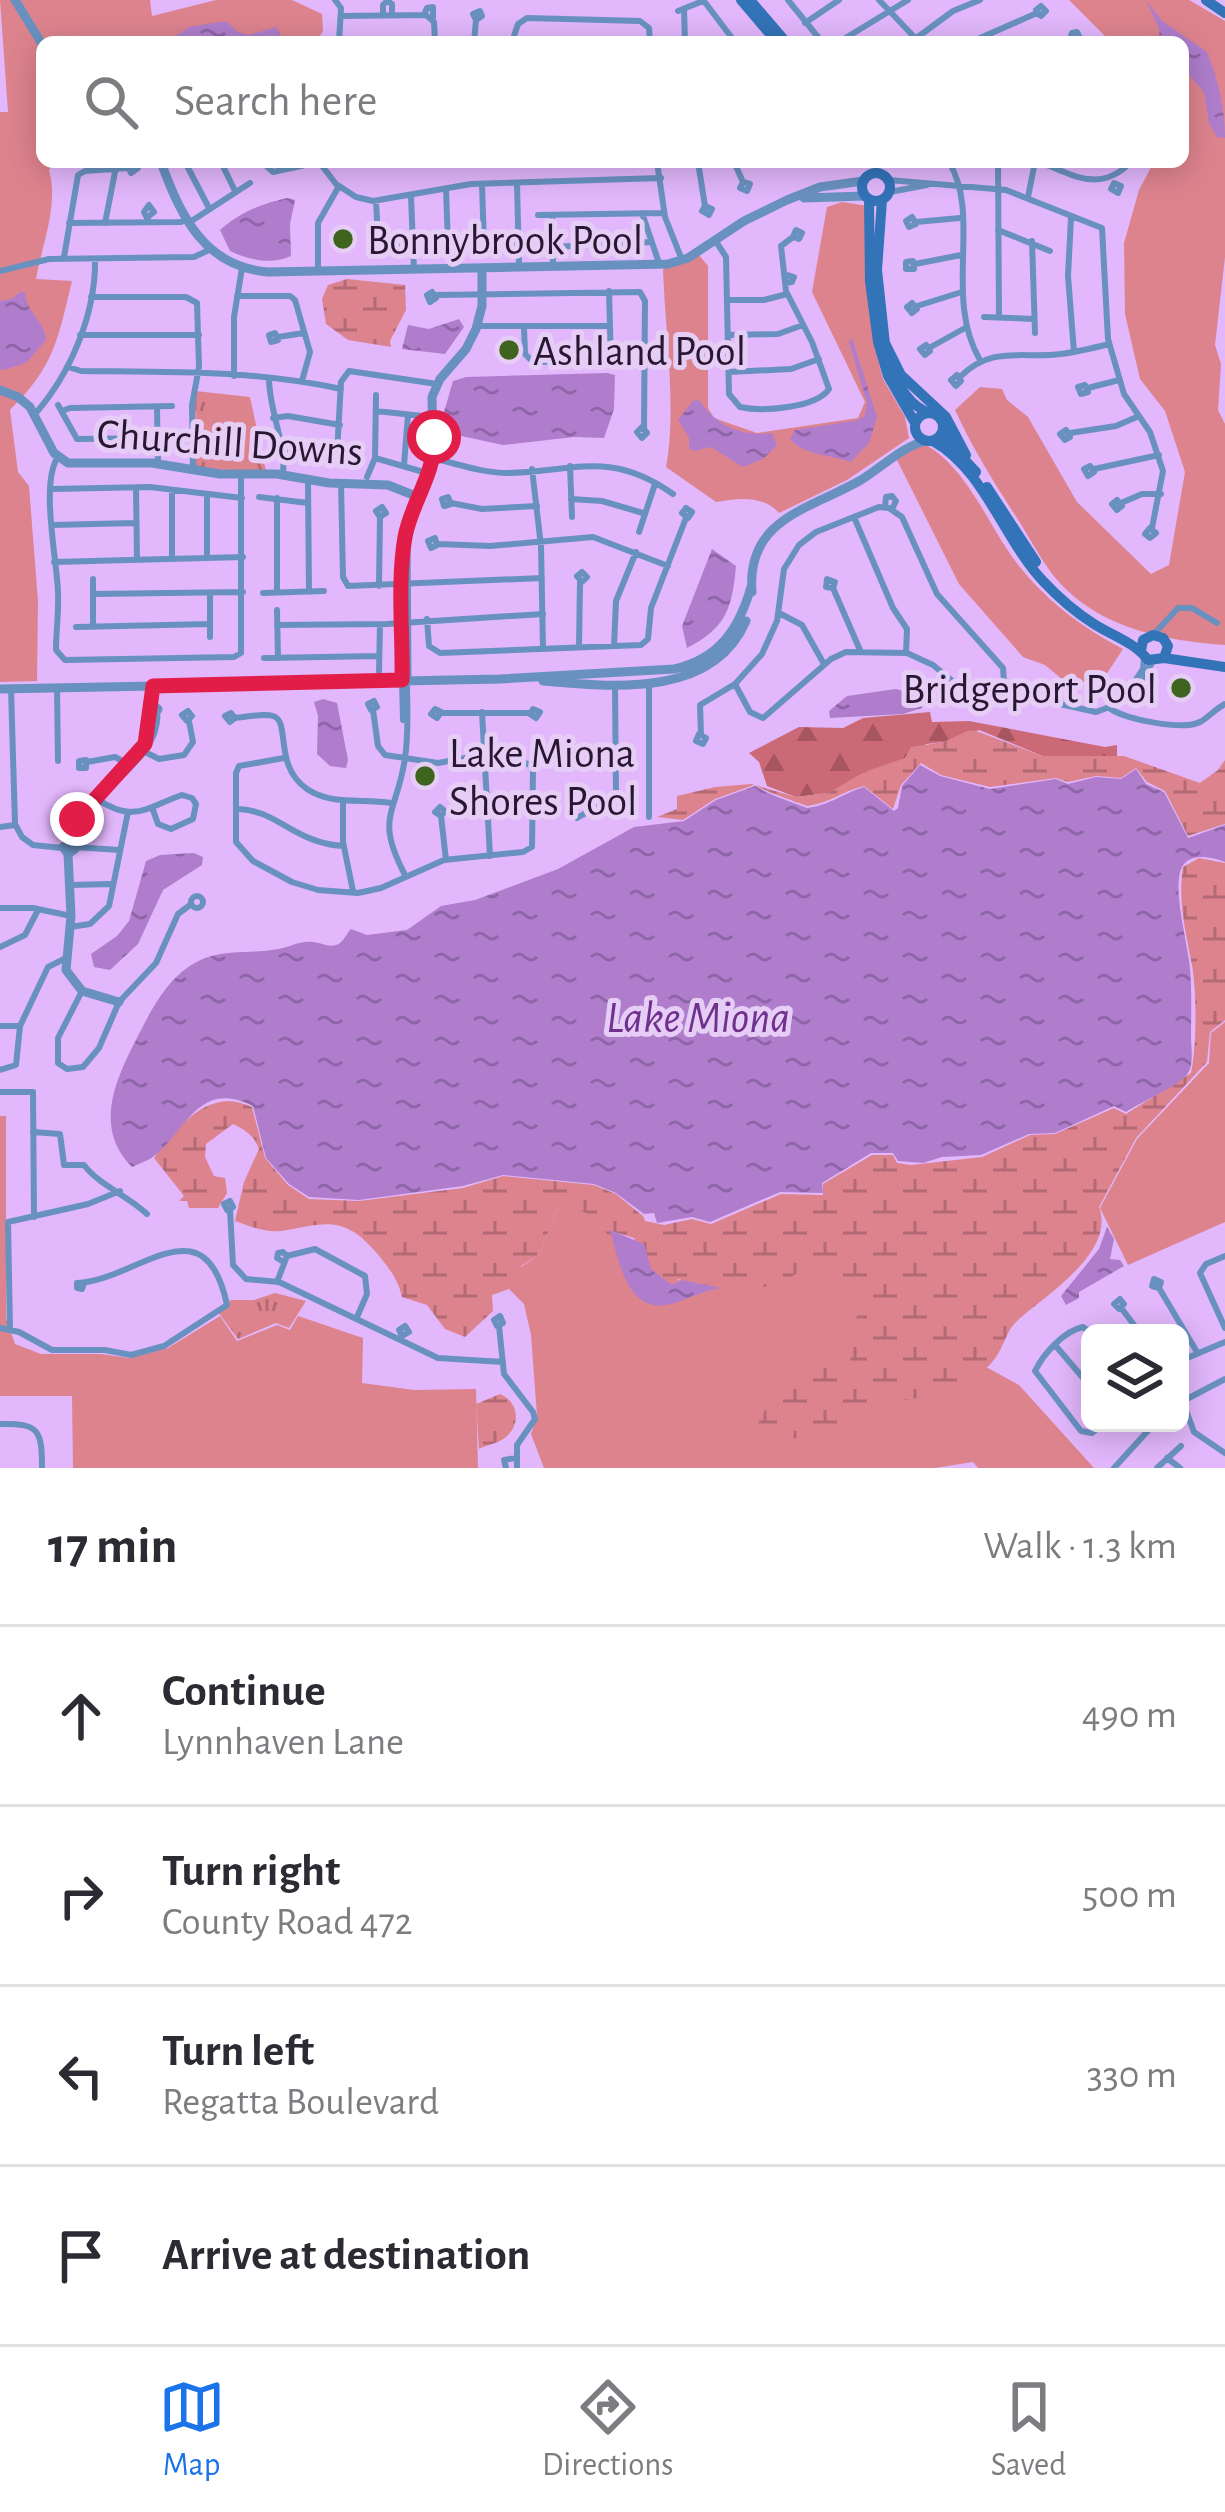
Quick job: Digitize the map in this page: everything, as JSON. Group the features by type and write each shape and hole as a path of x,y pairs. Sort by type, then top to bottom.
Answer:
{"main road":[{"path":"746,0 772,36"},
{"path":"746,0 780,36"},
{"path":"1205,0 1225,9"},
{"path":"1217,0 1225,9"},
{"path":"869,170 880,190 877,270 885,343 909,400 942,421 943,431 1063,593 1098,619 1154,648"},
{"path":"869,170 880,190 870,281 878,342 887,376 922,434 969,474 1042,580 1089,621 1154,648 1225,663"},
{"path":"885,343 901,375 946,417 973,469"},
{"path":"922,434 922,415 930,413"},
{"path":"922,434 943,431"}],"street":[{"path":"15,0 37,36"},
{"path":"335,0 341,16 339,36"},
{"path":"788,0 817,36"},
{"path":"805,23 839,0"},
{"path":"878,0 911,36"},
{"path":"850,36 908,0"},
{"path":"921,36 953,11 980,0"},
{"path":"684,36 681,10 705,1 730,36"},
{"path":"985,36 1037,13"},
{"path":"341,16 429,17 434,36"},
{"path":"514,36 526,18 640,21 647,25 649,36"},
{"path":"475,36 476,20"},
{"path":"64,259 82,174 108,168"},
{"path":"105,223 117,168"},
{"path":"164,168 209,250 227,263 268,272 657,266 682,260 787,200 869,170"},
{"path":"188,168 209,208"},
{"path":"223,168 235,191"},
{"path":"323,168 339,186 363,200 376,201 482,184 661,178"},
{"path":"658,168 664,213 682,260"},
{"path":"699,168 705,206"},
{"path":"737,168 743,182"},
{"path":"951,168 959,187 965,328 980,360"},
{"path":"998,168 999,317"},
{"path":"1028,197 1035,168"},
{"path":"1051,168 1080,180 1113,180 1125,168"},
{"path":"69,223 189,220 250,183"},
{"path":"517,183 519,269"},
{"path":"482,184 484,245"},
{"path":"787,200 927,185 996,189 1028,197 1104,231 1109,344 1120,380 1160,455 1164,477 1152,528"},
{"path":"318,272 318,223 339,186"},
{"path":"446,188 448,245"},
{"path":"412,195 414,270"},
{"path":"376,201 381,243 519,244"},
{"path":"642,213 658,260"},
{"path":"538,215 664,213"},
{"path":"552,215 553,261"},
{"path":"916,222 961,218"},
{"path":"1072,218 1068,276 1074,352"},
{"path":"998,230 1050,251"},
{"path":"715,240 726,256 732,400 740,407 759,410 827,395 830,385 787,294 781,247 793,237"},
{"path":"553,247 651,242"},
{"path":"1032,242 1035,333"},
{"path":"0,271 64,259 194,257 209,250"},
{"path":"915,264 962,255"},
{"path":"34,414 68,367 91,297 95,259"},
{"path":"234,376 242,268"},
{"path":"405,875 388,834 391,803 405,758 406,536 433,458 437,384 466,350 477,326 482,269"},
{"path":"609,291 611,361"},
{"path":"436,295 636,291 643,296 644,428"},
{"path":"917,306 962,292"},
{"path":"727,300 764,300 787,294"},
{"path":"237,296 292,297 310,355 302,381"},
{"path":"91,297 191,298 198,308 193,470"},
{"path":"984,317 1034,319"},
{"path":"728,335 778,334 803,325"},
{"path":"477,326 610,326"},
{"path":"524,327 525,354 530,360 646,361"},
{"path":"929,348 965,328"},
{"path":"278,337 304,333"},
{"path":"80,335 199,335"},
{"path":"960,377 980,360 1002,353 1074,352 1109,344"},
{"path":"729,371 791,369 819,359"},
{"path":"68,367 268,378 341,389"},
{"path":"283,452 332,458 338,451 341,379 351,371 437,384"},
{"path":"268,378 283,475"},
{"path":"1088,388 1120,380"},
{"name":"Churchill Downs","path":"0,390 22,399 58,457 73,464 158,464 388,485 418,497"},
{"path":"368,477 375,458 376,395"},
{"path":"157,406 158,464"},
{"path":"158,438 77,439 59,409 172,406"},
{"path":"375,411 432,417"},
{"path":"404,465 408,415"},
{"path":"1070,433 1116,426 1139,416"},
{"path":"273,418 340,425"},
{"path":"615,676 649,682 689,676 723,656 745,623 758,553 779,522 798,508 864,478 922,434"},
{"path":"1094,469 1160,455"},
{"path":"58,457 52,465 56,653 65,660 237,657 244,648 242,474"},
{"path":"375,458 420,471"},
{"path":"433,458 496,472 569,465 612,469 673,494"},
{"path":"569,465 572,517"},
{"path":"532,469 541,542 543,649"},
{"path":"309,480 309,592"},
{"path":"639,532 655,483"},
{"path":"341,484 344,581 351,587 542,578"},
{"path":"52,488 136,488 242,498"},
{"path":"136,488 137,559"},
{"path":"172,491 172,558"},
{"path":"1121,502 1142,494 1161,494"},
{"path":"207,497 207,558"},
{"path":"259,497 308,503"},
{"path":"277,498 277,592"},
{"path":"571,499 602,500 643,513"},
{"path":"451,503 482,509 536,506"},
{"path":"701,734 700,704 735,684 762,654 778,613 782,576 794,550 811,536 888,508 904,521 940,598 1003,668 1005,694"},
{"path":"854,517 893,608 907,629 906,653"},
{"path":"379,587 380,518"},
{"path":"427,619 429,646 436,653 638,645 648,639 650,608 686,518"},
{"path":"52,525 136,523"},
{"path":"438,544 593,537 668,566"},
{"path":"614,646 616,602 635,552"},
{"path":"54,562 243,557"},
{"path":"93,578 93,626"},
{"path":"579,646 580,582"},
{"path":"120,850 33,845 15,825 6,689 521,679 674,669 707,657 736,627 751,587"},
{"path":"833,588 861,651"},
{"path":"262,592 324,591"},
{"path":"210,592 210,637"},
{"path":"92,594 243,592"},
{"path":"735,684 750,712 763,718 842,653 906,653 933,665 963,692 1005,694 1091,712 1111,709 1128,692 1167,616 1186,607 1217,622"},
{"path":"277,610 278,658"},
{"path":"778,613 802,625 824,664"},
{"path":"278,626 404,626 427,619 543,614"},
{"path":"76,627 210,624"},
{"path":"380,624 380,672"},
{"path":"263,658 380,656"},
{"path":"577,818 616,796 615,676"},
{"path":"649,682 650,817"},
{"path":"119,1002 82,991 69,977 64,959 70,922 69,848 81,813 152,737 153,686"},
{"path":"57,688 58,761"},
{"path":"1111,709 1119,715 1182,726 1199,722 1225,704"},
{"path":"284,758 239,766 236,842 254,861 307,888 353,893 381,889 446,860 523,852 533,845 532,770 526,762 482,755 438,763 382,753 373,710"},
{"path":"482,712 490,856"},
{"path":"441,713 530,713"},
{"path":"235,718 279,718 284,758 292,777 320,796 391,803"},
{"path":"143,747 159,760 184,755 193,742 188,721"},
{"path":"87,762 115,758 129,765"},
{"path":"95,797 128,812 153,809 182,795 196,804 193,819 171,829 158,824 153,809"},
{"path":"343,800 344,846 353,893"},
{"path":"236,809 262,812 314,843 344,846"},
{"path":"0,908 38,910 85,926 104,913 112,898 128,812"},
{"path":"441,816 446,860"},
{"path":"0,826 15,825"},
{"path":"67,885 113,884"},
{"path":"82,991 58,1038 57,1059 64,1068 80,1069 91,1059 119,1002 156,963 180,910 190,905"},
{"path":"0,947 25,935 38,910"},
{"path":"0,1070 16,1065 20,1027 48,968 64,959"},
{"path":"0,1026 20,1027"},
{"path":"0,1092 33,1092 34,1218"},
{"path":"34,1132 60,1135 64,1165 81,1163 93,1177 120,1191 147,1214"},
{"path":"10,1329 7,1227 11,1220 34,1218 120,1191"},
{"path":"230,1210 235,1270 245,1280 277,1282 449,1361 503,1362"},
{"path":"277,1282 285,1259 315,1249 362,1273 368,1287 356,1318"},
{"path":"0,1328 52,1350 131,1355 164,1346 227,1305 217,1273 190,1250 155,1256 84,1283"},
{"path":"1225,1256 1203,1267 1200,1277 1225,1328"},
{"path":"1159,1288 1197,1352"},
{"path":"1122,1309 1133,1324"},
{"path":"499,1326 507,1382 535,1419 518,1442 518,1468"},
{"path":"1081,1328 1055,1345 1038,1365 1037,1378 1081,1429"},
{"path":"1189,1356 1225,1342"},
{"path":"1055,1345 1081,1375"},
{"path":"1189,1396 1225,1379"},
{"path":"1189,1420 1194,1432 1225,1454"},
{"path":"0,1424 22,1424 35,1430 42,1444 42,1468"},
{"path":"1114,1468 1147,1432"},
{"path":"1157,1468 1180,1446"},
{"path":"506,1468 504,1460 516,1458"},
{"path":"1167,1458 1180,1468"}],"green space":[{"path":"0,0 150,0 152,16 216,0 292,0 322,14 320,36 36,36 36,168 50,168 52,183 36,279 72,281 45,366 10,410 18,472 29,486 38,601 37,681 0,682 0,112 8,112"},
{"path":"1069,0 1189,0 1225,21 1225,257 1215,345 1221,364 1218,410 1225,424 1225,645 1129,627 1067,590 1050,571 983,464 955,410 980,387 1002,389 1007,400 1028,417 1077,502 1151,574 1169,565 1185,472 1165,411 1140,379 1125,314 1124,243 1139,190 1151,168 1189,168 1189,36 1105,36"},
{"path":"842,202 868,206 873,341 883,379 905,417 909,438 847,480 779,513 758,501 716,502 666,467 670,395 663,269 699,255 708,266 708,408 714,418 757,433 858,418 865,402 812,292 827,207"},
{"path":"347,279 405,285 406,310 391,347 348,340 326,324 322,299 328,285"},
{"path":"195,391 250,397 266,471 196,469"},
{"path":"926,445 965,482 1039,589 1078,622 1123,649 1104,678 1093,683 1062,679 1045,665 1023,657 959,584 897,460"},
{"path":"930,712 932,722 969,721 1105,747 1117,745 1117,756 1043,756 979,730 926,744 828,793 796,797 767,786 759,762 749,753 799,727 843,728 863,718"},
{"path":"971,729 1043,756 1124,756 1200,783 1225,760 1225,824 1188,836 1165,791 1147,782 1136,768 1121,778 1096,776 1068,782 1056,778 990,787 941,775 921,763 901,785 893,809 864,786 807,806 754,785 715,799 683,820 657,817 677,809 677,796 715,787 751,784 796,797 828,793 864,772 905,758 911,747 944,742"},
{"path":"1199,858 1225,863 1225,1020 1210,1032 1207,1062 1136,1138 1099,1207 1102,1224 1088,1256 1014,1324 992,1362 959,1388 959,1394 888,1406 869,1421 865,1435 848,1427 827,1442 804,1437 771,1442 756,1434 772,1402 819,1365 840,1373 849,1368 859,1302 818,1259 784,1282 760,1288 724,1291 678,1279 673,1286 651,1269 634,1238 607,1234 580,1210 557,1210 539,1255 521,1266 523,1272 509,1289 492,1295 493,1311 465,1337 445,1329 427,1305 402,1297 387,1266 352,1231 331,1224 269,1231 235,1221 244,1182 259,1149 242,1129 233,1124 206,1144 205,1157 214,1176 225,1178 227,1193 218,1208 189,1208 187,1201 179,1201 184,1196 154,1158 196,1113 222,1102 236,1102 252,1107 265,1158 288,1185 309,1199 359,1201 463,1188 503,1176 594,1185 616,1194 645,1221 664,1225 692,1219 711,1224 781,1194 823,1195 823,1184 872,1155 893,1155 897,1163 911,1165 982,1157 1030,1135 1055,1134 1114,1108 1126,1114 1191,1073 1195,1001 1182,879 1183,867"},
{"path":"1225,1022 1225,1222 1128,1265 1100,1208 1137,1139 1209,1063 1211,1033"},
{"path":"0,1116 6,1116 6,1318 15,1344 41,1354 129,1358 168,1348 220,1316 237,1341 277,1325 290,1330 298,1316 363,1338 362,1383 414,1390 476,1389 478,1468 73,1468 72,1396 0,1396"},
{"path":"574,1207 590,1214 607,1234 610,1230 675,1281 814,1253 861,1270 879,1350 988,1368 1019,1385 1094,1468 978,1468 973,1462 935,1468 544,1468 531,1434 537,1416 531,1335 524,1304 509,1289 521,1267 539,1255 557,1210"},
{"path":"275,1293 306,1301 289,1328 276,1323 238,1339 218,1312 231,1300 254,1300"},
{"path":"500,1394 514,1407 515,1425 504,1438 479,1449 476,1404"}],"water":[{"path":"1146,0 1162,21 1184,36 1160,36"},
{"path":"226,21 249,35 276,27 281,36 176,36 189,27"},
{"path":"1189,40 1207,52 1220,94 1225,138 1217,137 1209,123 1204,92 1189,75"},
{"path":"287,198 295,200 291,256 260,260 230,251 220,230 251,210"},
{"path":"25,292 46,340 26,363 3,370 0,301"},
{"path":"459,319 464,327 445,354 402,349 408,325 429,329"},
{"path":"852,338 877,417 869,443 851,462 810,451 790,439 795,430 859,420 865,415 867,403 849,342"},
{"path":"615,375 614,409 604,438 503,445 452,434 444,412 453,381 466,377"},
{"path":"699,400 721,422 739,431 772,433 777,445 763,459 743,467 711,447 694,451 678,420"},
{"path":"712,549 736,566 732,594 719,625 687,648 682,626"},
{"path":"896,689 918,695 922,708 903,714 830,718 829,711 847,696"},
{"path":"314,702 337,703 346,768 330,766 317,754"},
{"name":"Lake Miona","path":"920,765 940,776 990,789 1056,779 1068,784 1096,777 1121,779 1136,769 1146,784 1164,792 1188,838 1225,825 1225,862 1190,859 1179,876 1191,986 1192,1060 1184,1078 1126,1112 1114,1106 1055,1133 1029,1134 981,1155 923,1163 898,1161 893,1153 871,1153 822,1183 823,1193 780,1192 710,1222 692,1217 657,1223 654,1213 644,1214 616,1193 594,1184 503,1175 463,1186 359,1200 309,1197 289,1184 266,1158 253,1106 234,1099 205,1104 148,1160 132,1167 120,1151 111,1118 124,1065 166,989 205,958 304,942 334,946 351,929 367,935 407,930 441,906 475,900 558,869 634,827 684,821 716,800 755,786 807,808 864,787 894,811 902,786"},
{"path":"160,855 203,857 202,865 163,890 138,944 110,970 94,967 91,954 129,921 146,861"},
{"path":"1107,1227 1114,1239 1110,1259 1124,1266 1066,1305 1061,1296 1099,1249"},
{"path":"610,1230 644,1244 651,1269 672,1285 682,1280 721,1288 666,1305 642,1300 626,1281"}],"place":[{"name":"Bonnybrook Pool","path":"343,239"},
{"name":"Ashland Pool","path":"509,350"},
{"name":"Bridgeport Pool","path":"1181,688"},
{"name":"Lake Miona Shores Pool","path":"425,776"}],"route":[{"path":"77,819 145,744 153,686 402,680 404,544 432,463 434,437"}]}
